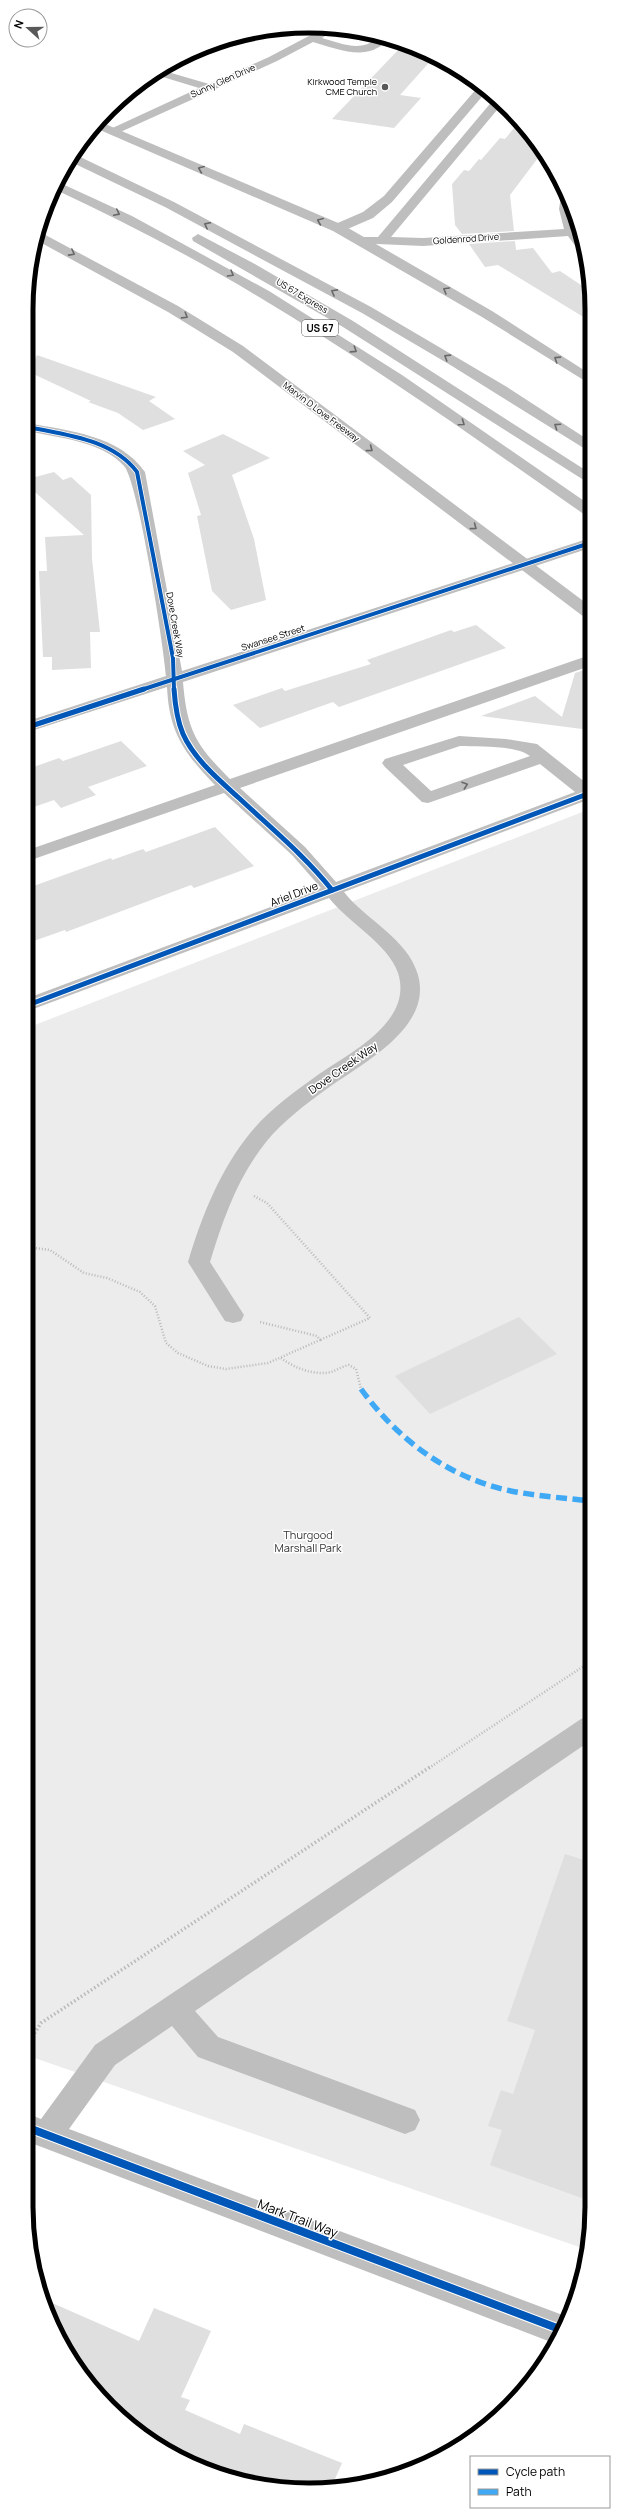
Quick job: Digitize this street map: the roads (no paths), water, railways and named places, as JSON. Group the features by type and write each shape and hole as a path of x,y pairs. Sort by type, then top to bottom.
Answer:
{"main road":[{"name":"Sunny Glen Drive","path":"112,131 322,34"},
{"path":"313,39 355,50 372,48 379,42"},
{"path":"165,74 208,87"},
{"path":"338,228 368,215 388,199 480,92"},
{"path":"381,241 495,105"},
{"path":"101,127 338,228 487,314 585,377"},
{"path":"83,151 127,181"},
{"path":"77,160 127,181 354,302 443,354 585,445"},
{"name":"US 67","path":"60,189 96,203 208,260 298,313 387,371 585,509"},
{"path":"565,207 564,214 571,232 576,238"},
{"name":"US 67 Express","path":"183,230 267,275 390,349 585,477"},
{"name":"Goldenrod Drive","path":"360,240 423,242 571,232"},
{"name":"Marvin D Love Freeway","path":"42,238 167,305 238,349 585,610"},
{"name":"Dove Creek Way","path":"33,428 104,446 124,456 137,471 173,658 175,704 183,734 196,754 226,786 313,866 346,906 391,949 408,972 410,991 406,1006 397,1024 380,1042 313,1088 272,1123 243,1159 226,1188 211,1220 198,1262 233,1315"},
{"name":"Swansee Street","path":"33,725 585,545"},
{"path":"33,854 585,662"},
{"path":"544,757 428,798 391,763 459,740 477,740 532,748 544,757 585,790"},
{"name":"Ariel Drive","path":"33,1003 585,795"},
{"path":"36,2131 105,2055 585,1730"},
{"path":"174,2008 208,2047 405,2120"},
{"name":"Mark Trail Way","path":"36,2131 557,2328"}],"place":[{"name":"Kirkwood Temple CME Church","path":"385,87"}],"park label":[{"name":"Thurgood Marshall Park","path":"308,1541"}]}
